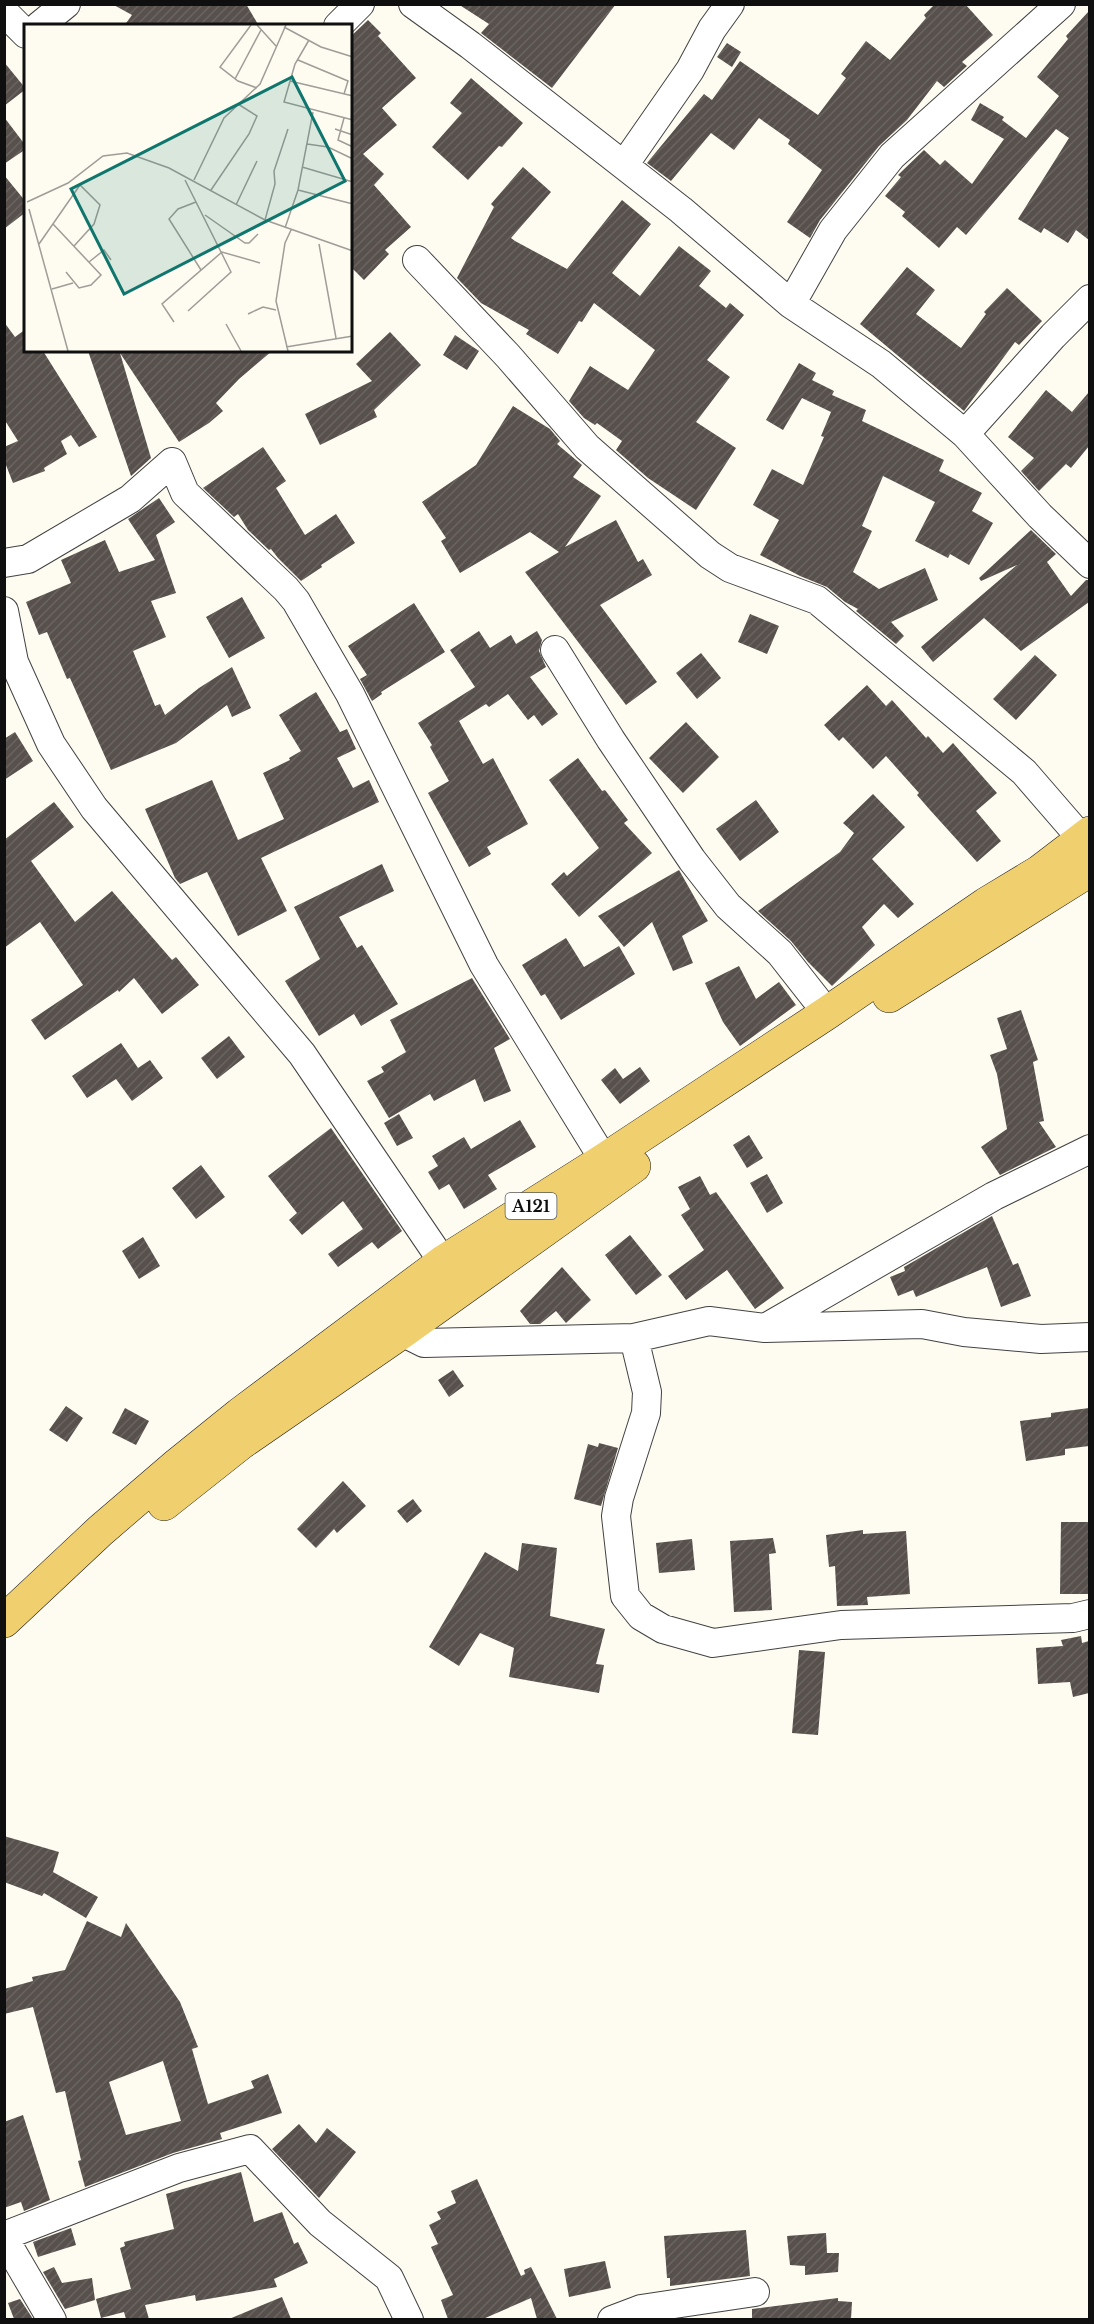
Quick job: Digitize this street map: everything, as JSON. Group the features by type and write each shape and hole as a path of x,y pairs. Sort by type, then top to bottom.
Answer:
{"main road":[{"name":"A121","path":"4,1621 100,1531 178,1464 240,1414 443,1262 604,1160 827,1013 986,904 1039,872 1087,847"},
{"name":"A121","path":"4,1647 129,1533 241,1443 402,1332 689,1126 888,996 1087,847"}],"street":[{"path":"41,24 66,4"},
{"path":"340,24 360,4"},
{"path":"413,4 470,45 681,210 791,304 881,364 965,434 1040,516 1089,564"},
{"path":"624,165 690,70 712,29 730,4"},
{"path":"791,304 833,230 892,156 1061,4"},
{"path":"4,12 24,32"},
{"path":"417,260 508,356 587,447 710,555 730,568 817,600 1024,772 1087,847"},
{"path":"965,434 1089,299"},
{"path":"4,563 28,559 130,500 172,462 184,493 296,600 350,694 484,965 604,1160"},
{"path":"4,611 14,662 46,734 94,808 302,1054 443,1262"},
{"path":"555,650 611,740 692,860 728,906 780,953 827,1013"},
{"path":"765,1328 994,1196 1089,1149"},
{"path":"402,1332 424,1343 634,1338 709,1321 765,1328 922,1324 964,1332 1041,1339 1089,1337"},
{"path":"634,1338 647,1392 646,1413 619,1498 616,1516 625,1596 641,1616 663,1629 713,1643 799,1629 841,1625 1073,1618 1089,1614"},
{"path":"52,2319 4,2237 179,2168 250,2149 320,2223 389,2278 409,2319"},
{"path":"612,2319 755,2292"}],"building":[{"path":"112,4 246,4 258,24 125,24 132,15"},
{"path":"458,4 616,4 552,88 481,33 489,24"},
{"path":"935,4 965,4 993,35 962,62 967,66 944,87 937,81 907,120 879,146 820,220 810,238 787,222 822,170 788,144 790,140 759,118 734,150 711,133 671,181 647,163 704,94 712,100 740,61 818,115 846,78 841,74 866,41 890,60"},
{"path":"1089,11 1089,240 1076,230 1068,243 1044,228 1041,233 1018,219 1069,138 1056,129 966,235 957,227 939,248 902,216 905,212 885,196 901,177 898,175 924,150 940,165 945,160 972,184 1004,139 971,120 980,103 1004,117 1002,120 1026,138 1059,96 1037,77 1068,39 1066,36"},
{"path":"368,20 381,33 378,36 416,78 382,108 397,125 363,154 384,174 374,185 411,227 385,250 389,254 364,280 352,268 352,35"},
{"path":"727,43 741,52 732,67 717,57"},
{"path":"4,62 24,87 24,91 4,106"},
{"path":"471,78 523,123 468,180 432,147 462,113 450,103"},
{"path":"4,117 24,143 24,150 4,164"},
{"path":"523,167 551,192 511,238 515,241 567,269 622,200 651,224 612,273 640,296 679,246 711,271 699,286 726,308 730,303 744,315 707,360 730,377 696,422 736,448 696,510 648,478 616,450 622,441 597,423 595,425 584,418 569,401 590,366 628,390 655,350 594,303 582,322 579,321 558,354 526,334 529,330 481,303 457,278 494,207 491,204"},
{"path":"4,175 24,200 24,214 4,229"},
{"path":"907,267 935,290 916,314 961,348 986,314 984,312 1007,288 1042,321 1019,345 1015,342 964,411 860,324"},
{"path":"4,322 15,337 24,330 24,352 44,352 97,437 79,447 71,435 61,441 67,454 44,468 45,471 13,483 4,460 4,447 18,441 4,419"},
{"path":"390,332 421,365 374,410 377,417 320,445 305,414 372,381 356,364"},
{"path":"455,335 479,351 467,370 443,355"},
{"path":"88,352 271,352 239,379 216,403 223,411 179,442 120,353 151,458 131,476"},
{"path":"799,363 816,373 812,380 834,391 832,395 866,410 862,421 944,460 939,471 982,493 972,511 993,523 969,565 950,554 948,558 915,541 935,502 883,476 862,526 872,531 853,572 879,589 925,568 938,600 891,622 904,636 896,644 856,611 858,609 845,602 827,587 760,555 779,520 753,505 772,469 803,485 824,437 821,436 831,412 802,398 783,430 766,420"},
{"path":"1046,390 1072,412 1089,392 1089,446 1071,468 1066,464 1039,491 1021,471 1034,458 1008,437"},
{"path":"513,406 550,429 560,441 557,444 582,465 573,477 601,496 565,547 616,520 638,562 643,559 652,575 600,605 657,682 626,705 525,572 559,552 530,532 460,573 441,541 446,538 422,502 476,465"},
{"path":"263,447 286,481 276,488 305,535 336,514 355,543 301,581 271,549 269,550 248,530 238,514 234,517 203,488"},
{"path":"159,498 175,522 156,535 176,593 151,601 166,637 133,651 155,706 160,704 165,715 199,688 232,667 251,708 232,717 227,705 176,743 111,770 47,632 39,635 26,602 71,583 61,560 105,540 119,572 155,560 128,519"},
{"path":"1031,530 1056,554 1047,562 1071,596 1086,580 1089,580 1089,602 1021,651 984,618 933,662 921,647 1017,565 981,581 979,578"},
{"path":"242,597 265,638 229,658 206,617"},
{"path":"414,603 445,652 381,692 382,694 372,701 360,679 367,675 348,646"},
{"path":"750,614 779,626 767,654 738,642"},
{"path":"479,631 490,648 511,635 516,644 537,631 542,640 539,651 546,667 530,677 558,714 542,726 534,715 528,720 508,694 489,707 486,704 459,721 483,764 493,758 528,824 487,847 491,854 469,867 428,793 449,781 430,747 432,745 418,723 475,687 450,650"},
{"path":"701,653 721,678 697,699 676,673"},
{"path":"1035,655 1057,675 1016,720 993,699"},
{"path":"867,685 886,706 892,700 926,738 928,736 943,753 953,743 997,793 976,811 1001,841 977,862 917,795 919,793 886,756 873,769 843,737 839,741 824,725"},
{"path":"316,692 340,732 347,729 356,749 337,758 353,788 369,780 379,802 261,858 287,911 238,936 207,872 180,884 175,878 145,809 212,780 238,840 284,819 263,773 290,760 289,758 301,751 279,715"},
{"path":"686,722 719,757 683,793 649,758"},
{"path":"15,732 33,761 4,780 4,739"},
{"path":"578,758 602,791 605,790 628,820 624,823 652,853 579,917 551,884 564,872 567,876 599,848 549,780"},
{"path":"873,794 905,827 872,859 914,904 898,918 884,904 862,927 875,945 832,986 791,941 758,911 840,852 854,833 843,823"},
{"path":"756,800 779,832 740,861 716,829"},
{"path":"54,802 74,827 31,861 75,922 112,891 172,960 176,957 199,985 162,1014 134,978 119,992 118,990 45,1040 31,1020 83,985 40,922 4,948 4,840"},
{"path":"382,864 394,891 339,917 357,948 362,945 398,1004 361,1026 354,1014 319,1036 285,981 320,959 294,907"},
{"path":"679,870 708,921 682,936 693,963 673,971 652,922 624,947 598,916"},
{"path":"566,938 584,967 619,946 635,974 561,1020 545,994 541,996 522,965"},
{"path":"739,966 756,999 779,982 796,1005 740,1046 723,1022 705,983"},
{"path":"472,978 510,1039 494,1048 511,1091 484,1102 475,1079 434,1101 430,1094 389,1118 367,1081 384,1072 381,1067 406,1052 390,1020"},
{"path":"1021,1010 1038,1060 1033,1062 1044,1121 1039,1122 1056,1147 1000,1175 981,1147 1007,1129 997,1074 990,1055 1007,1049 997,1018"},
{"path":"229,1036 245,1057 217,1079 201,1058"},
{"path":"121,1043 138,1068 150,1060 163,1078 132,1101 116,1079 87,1098 72,1076"},
{"path":"640,1067 650,1081 620,1104 601,1080 615,1068 623,1079"},
{"path":"399,1114 413,1138 397,1146 384,1123"},
{"path":"520,1120 536,1147 488,1175 497,1189 464,1209 449,1184 439,1190 428,1172 438,1166 432,1156 464,1137 471,1149"},
{"path":"331,1128 402,1231 378,1249 372,1242 338,1267 328,1254 363,1229 343,1201 302,1235 289,1220 297,1213 268,1176"},
{"path":"749,1135 763,1158 747,1168 733,1145"},
{"path":"201,1165 225,1197 196,1219 172,1188"},
{"path":"767,1174 783,1203 767,1213 750,1183"},
{"path":"700,1176 710,1195 716,1192 784,1288 755,1309 727,1270 686,1300 668,1276 704,1250 681,1215 690,1209 678,1187"},
{"path":"992,1216 1013,1265 1018,1263 1031,1296 1001,1307 987,1267 916,1297 913,1290 898,1296 890,1277 905,1271 904,1267"},
{"path":"630,1235 662,1275 636,1295 605,1255"},
{"path":"143,1237 160,1266 139,1279 122,1251"},
{"path":"562,1267 591,1300 566,1323 556,1311 540,1324 530,1324 520,1311"},
{"path":"453,1370 464,1386 449,1397 438,1380"},
{"path":"66,1406 83,1418 67,1442 49,1430"},
{"path":"125,1408 149,1421 136,1445 112,1433"},
{"path":"1089,1408 1089,1446 1065,1449 1065,1455 1026,1461 1020,1421 1051,1417 1051,1413"},
{"path":"599,1443 618,1448 601,1506 574,1499 588,1444 598,1447"},
{"path":"343,1481 366,1506 337,1533 334,1529 316,1548 297,1529"},
{"path":"413,1499 422,1511 407,1523 397,1511"},
{"path":"1061,1522 1089,1522 1089,1594 1060,1594"},
{"path":"863,1530 863,1534 906,1531 910,1594 867,1597 868,1605 837,1606 835,1566 829,1567 826,1535"},
{"path":"773,1538 776,1553 769,1554 772,1610 734,1612 730,1541"},
{"path":"692,1539 695,1570 659,1573 656,1543"},
{"path":"522,1543 557,1548 550,1616 605,1629 596,1664 604,1665 599,1693 509,1677 514,1648 480,1633 459,1666 429,1647 485,1552 518,1571"},
{"path":"1081,1636 1082,1643 1089,1641 1089,1693 1073,1697 1070,1682 1038,1684 1036,1648 1063,1646 1061,1640"},
{"path":"799,1650 825,1652 818,1735 792,1733"},
{"path":"4,1836 59,1852 53,1872 98,1897 86,1918 44,1893 42,1896 4,1882"},
{"path":"87,1921 121,1937 126,1923 180,2002 198,2047 192,2049 208,2104 254,2088 251,2081 268,2074 282,2113 220,2133 222,2139 173,2153 85,2187 65,2091 56,2093 33,2007 4,2014 4,1989 33,1981 32,1977 65,1970","holes":["163,2061 181,2121 126,2135 109,2082"]},
{"path":"23,2115 50,2200 24,2211 21,2202 4,2208 4,2122"},
{"path":"299,2124 316,2143 327,2128 356,2152 319,2198 272,2149"},
{"path":"241,2172 254,2222 282,2212 294,2244 298,2242 308,2263 274,2279 277,2287 196,2301 195,2295 145,2305 149,2319 126,2319 124,2312 101,2318 96,2299 131,2289 120,2248 125,2246 124,2242 174,2229 166,2194"},
{"path":"477,2179 521,2276 525,2274 524,2270 531,2267 557,2319 537,2319 531,2298 483,2319 448,2319 441,2300 453,2295 431,2247 438,2244 429,2225 441,2219 437,2212 456,2203 451,2191"},
{"path":"71,2228 76,2245 38,2257 33,2242"},
{"path":"746,2230 750,2276 670,2286 670,2278 667,2278 664,2236"},
{"path":"826,2233 827,2253 839,2253 838,2272 805,2275 805,2266 790,2265 787,2236"},
{"path":"605,2261 611,2288 569,2297 564,2269"},
{"path":"54,2267 62,2283 92,2278 95,2300 65,2309 43,2272"},
{"path":"282,2297 291,2319 229,2319"},
{"path":"838,2298 838,2301 852,2302 851,2319 752,2319 752,2309"},
{"path":"20,2299 33,2319 14,2319 8,2303"}]}
